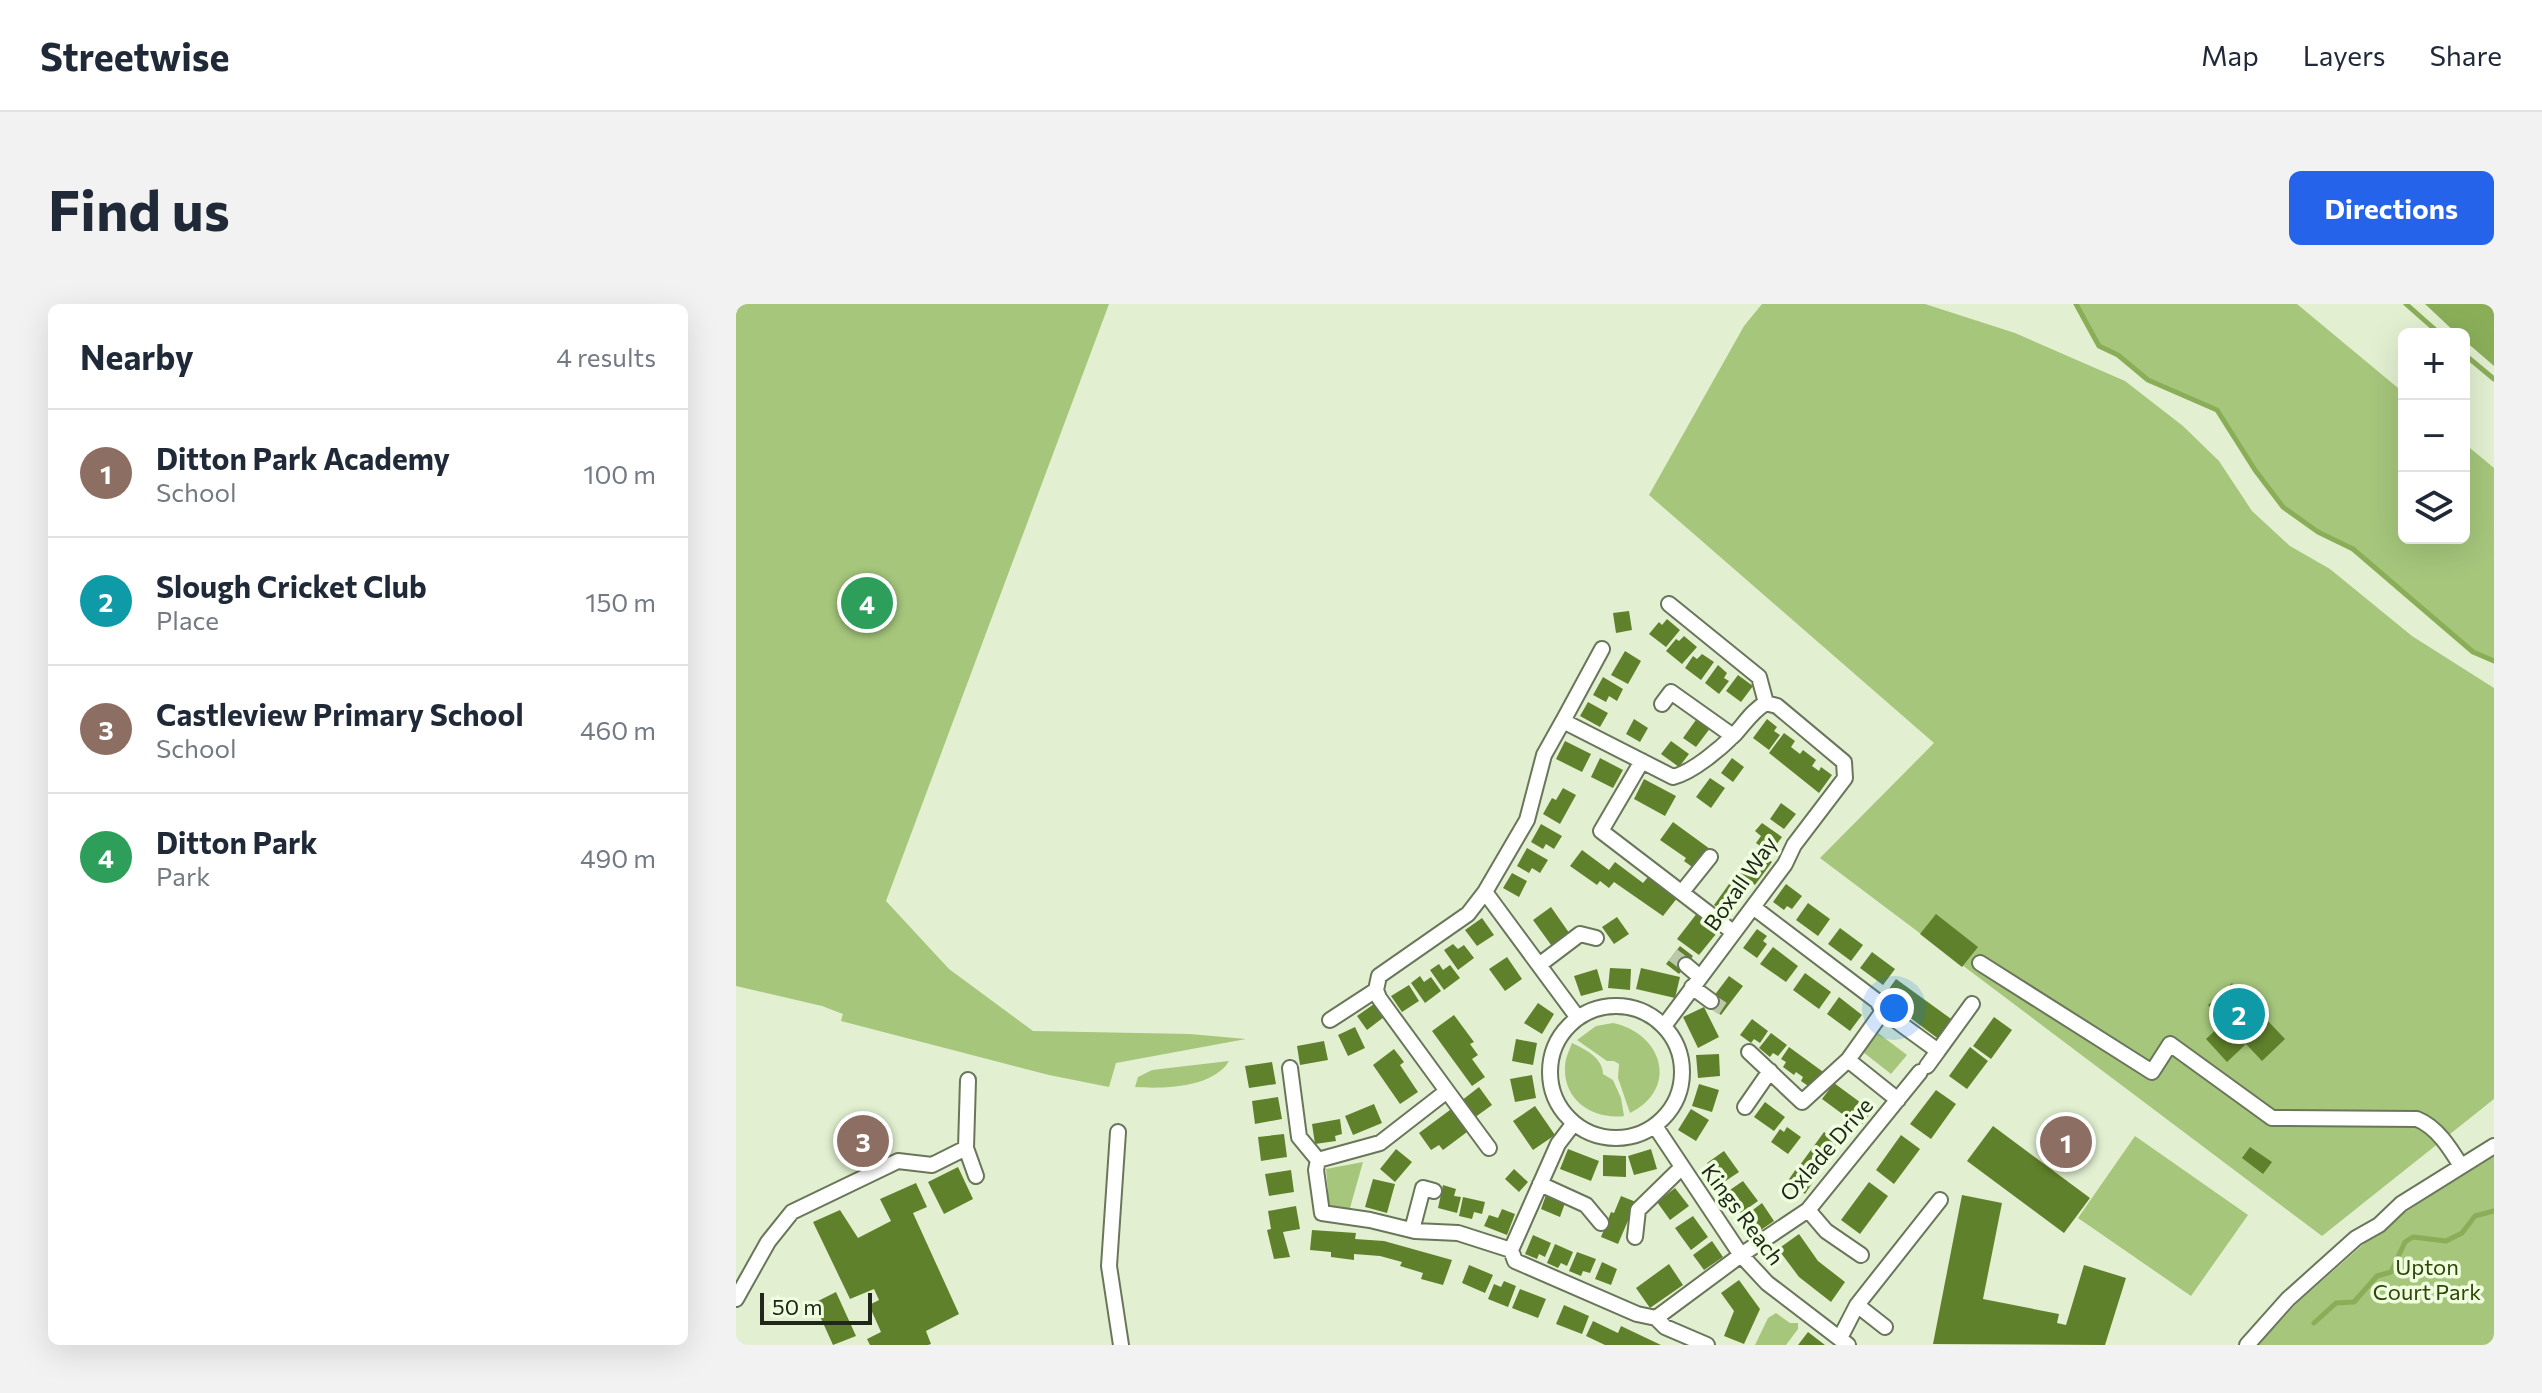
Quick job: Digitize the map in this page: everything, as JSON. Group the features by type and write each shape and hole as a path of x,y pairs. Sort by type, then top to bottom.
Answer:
{"street":[{"path":"1563,721 1673,777 1685,774 1733,736 1758,707 1766,703 1759,677 1669,604"},
{"path":"1489,1148 1379,998 1376,990 1379,976 1468,914 1485,892 1527,820 1544,755 1602,649"},
{"path":"1662,704 1671,692 1733,736"},
{"name":"Boxall Way","path":"1664,1026 1845,778 1844,762 1777,706 1766,703"},
{"path":"1642,761 1601,831 1733,932"},
{"path":"1682,892 1710,857"},
{"path":"1485,892 1578,1018"},
{"path":"1753,907 1938,1051"},
{"path":"1539,965 1580,934 1596,938"},
{"path":"1980,963 2152,1072 2170,1044 2272,1118 2417,1119 2434,1129 2461,1166"},
{"path":"1686,965 1711,1001"},
{"path":"1330,1020 1376,990"},
{"path":"1898,1100 1972,1004"},
{"path":"1631,1007 1649,1014 1664,1026 1677,1044 1682,1066 1680,1089 1671,1110 1655,1126 1642,1133 1606,1137 1574,1123 1561,1108 1552,1090 1550,1071 1553,1051 1562,1034 1578,1018 1594,1009 1631,1007"},
{"path":"1749,1052 1802,1102 1848,1060 1883,1011"},
{"name":"Oxlade Drive","path":"1656,1318 1808,1210 1898,1100 1848,1060"},
{"path":"1290,1068 1299,1137 1318,1160"},
{"path":"1745,1107 1770,1071"},
{"path":"968,1080 966,1148 976,1176"},
{"path":"1318,1160 1380,1143 1447,1091"},
{"path":"1574,1123 1558,1144 1511,1250 1515,1261 1637,1314 1656,1318 1665,1327 1707,1345"},
{"name":"Kings Reach","path":"1655,1126 1741,1255 1767,1283 1844,1342"},
{"path":"1118,1132 1109,1266 1121,1345"},
{"path":"2247,1345 2288,1299 2356,1238 2379,1225 2401,1204 2494,1146"},
{"path":"736,1299 768,1242 792,1212 898,1161 932,1165 966,1148"},
{"path":"1318,1160 1316,1170 1322,1213 1412,1230 1458,1233 1511,1250"},
{"path":"1635,1237 1638,1210 1681,1168"},
{"path":"1540,1184 1586,1205 1601,1223"},
{"path":"1412,1230 1423,1188 1434,1191"},
{"path":"1844,1342 1857,1305 1940,1200"},
{"path":"1808,1210 1826,1231 1861,1255"},
{"path":"1857,1305 1885,1327"}],"green space":[{"path":"736,304 1109,304 886,901 949,969 1033,1031 1190,1034 1246,1039 1116,1063 1109,1087 1049,1075 841,1021 843,1014 822,1006 736,986"},
{"path":"1762,304 1925,304 2015,333 2125,381 2183,426 2219,461 2252,511 2290,546 2330,569 2412,636 2494,688 2494,1099 2322,1236 1820,858 1934,743 1649,495 1744,326"},
{"path":"2076,304 2297,304 2398,388 2398,544 2470,544 2470,448 2494,468 2494,661 2473,652 2353,549 2318,532 2283,507 2217,410 2148,380 2118,355 2099,346"},
{"path":"1613,1023 1644,1038 1659,1063 1655,1090 1630,1113 1618,1078 1619,1064 1607,1061 1577,1040 1596,1026"},
{"path":"1878,1033 1907,1055 1891,1074 1863,1052"},
{"path":"1572,1043 1592,1055 1600,1063 1603,1074 1613,1080 1624,1116 1602,1115 1592,1111 1582,1106 1569,1090 1565,1067"},
{"path":"1229,1061 1222,1070 1200,1082 1173,1087 1135,1087 1138,1077 1152,1070"},
{"path":"2135,1136 2248,1215 2191,1296 2078,1218"},
{"name":"Upton Court Park","path":"2494,1155 2494,1345 2258,1345 2297,1303 2384,1226"},
{"path":"1363,1162 1350,1208 1335,1209 1325,1202 1328,1191 1326,1169"},
{"path":"1776,1313 1790,1323 1798,1323 1798,1329 1786,1345 1755,1345 1768,1318"}],"shaded area":[{"path":"2425,304 2494,304 2494,366 2470,345 2470,328 2451,328"}],"building":[{"path":"1629,611 1632,630 1616,633 1613,613"},
{"path":"1667,619 1680,630 1666,647 1649,634 1659,622 1662,625"},
{"path":"1684,636 1697,647 1682,664 1666,651 1676,639 1679,641"},
{"path":"1625,651 1641,661 1628,684 1611,675"},
{"path":"1702,654 1714,662 1701,680 1685,668 1693,656 1697,659"},
{"path":"1718,665 1727,673 1724,678 1729,681 1719,694 1705,683"},
{"path":"1738,675 1753,686 1741,702 1726,691"},
{"path":"1603,677 1623,689 1617,701 1609,696 1606,702 1593,695"},
{"path":"1588,702 1608,713 1600,727 1580,716"},
{"path":"1698,717 1711,727 1696,747 1683,738"},
{"path":"1634,719 1648,728 1640,742 1626,734"},
{"path":"1767,719 1777,727 1774,731 1780,735 1769,750 1753,738"},
{"path":"1784,733 1795,741 1791,747 1800,754 1803,750 1816,760 1812,766 1819,771 1821,767 1832,775 1819,793 1769,753"},
{"path":"1565,741 1591,754 1582,772 1556,759"},
{"path":"1671,741 1689,754 1679,767 1661,754"},
{"path":"1600,758 1623,770 1613,788 1591,777"},
{"path":"1732,758 1744,767 1733,782 1721,773"},
{"path":"1710,778 1725,788 1711,808 1696,797"},
{"path":"1644,779 1676,796 1665,816 1634,799"},
{"path":"1563,788 1576,795 1560,824 1543,814 1552,798 1556,800"},
{"path":"1781,803 1796,814 1784,829 1770,819"},
{"path":"1673,822 1710,849 1695,869 1684,861 1686,858 1660,840"},
{"path":"1762,823 1782,837 1770,853 1756,843 1761,836 1755,831"},
{"path":"1541,824 1562,836 1554,849 1546,844 1543,849 1531,842"},
{"path":"1527,848 1548,860 1540,873 1532,868 1529,873 1517,866"},
{"path":"1582,850 1609,870 1615,862 1643,883 1648,877 1678,897 1663,916 1614,882 1609,888 1600,881 1597,885 1570,866"},
{"path":"1755,850 1772,862 1755,885 1738,872"},
{"path":"1512,873 1527,881 1519,897 1503,888"},
{"path":"1729,884 1744,896 1729,916 1714,905"},
{"path":"1786,884 1802,896 1792,909 1787,906 1784,910 1773,902"},
{"path":"1808,903 1830,919 1818,936 1796,920"},
{"path":"1551,907 1572,937 1554,949 1533,920"},
{"path":"1698,912 1720,929 1699,955 1677,939"},
{"path":"1936,914 1978,947 1962,967 1920,934"},
{"path":"1617,917 1629,934 1614,944 1602,927"},
{"path":"1482,918 1494,935 1477,946 1465,930"},
{"path":"1840,928 1863,945 1851,961 1828,944"},
{"path":"1757,929 1767,936 1763,941 1767,944 1757,958 1743,948"},
{"path":"1453,944 1458,949 1464,945 1474,958 1458,970 1444,950"},
{"path":"1680,946 1693,956 1679,974 1666,964"},
{"path":"1773,947 1798,966 1786,982 1760,964"},
{"path":"1872,952 1895,969 1883,985 1860,968"},
{"path":"1507,957 1522,979 1505,991 1489,969"},
{"path":"1439,964 1443,970 1450,965 1460,978 1444,990 1430,970"},
{"path":"1610,968 1631,969 1630,990 1608,988"},
{"path":"1641,968 1680,977 1675,998 1636,989"},
{"path":"1597,969 1603,990 1581,996 1574,976"},
{"path":"1805,973 1831,992 1819,1009 1793,990"},
{"path":"1420,976 1424,982 1431,977 1441,991 1425,1003 1411,983"},
{"path":"1729,976 1743,986 1721,1015 1707,1005"},
{"path":"1896,979 1954,1021 1940,1040 1901,1011 1904,1006 1886,993"},
{"path":"2232,983 2285,1039 2262,1061 2246,1044 2227,1062 2206,1039 2224,1022 2208,1005"},
{"path":"1409,985 1419,1001 1402,1012 1391,996"},
{"path":"1839,997 1862,1015 1850,1031 1827,1014"},
{"path":"1538,1003 1554,1014 1542,1034 1524,1023"},
{"path":"1374,1004 1384,1017 1367,1030 1357,1016"},
{"path":"1704,1007 1719,1037 1698,1048 1683,1017"},
{"path":"1454,1015 1474,1042 1470,1044 1478,1055 1472,1059 1485,1077 1472,1086 1432,1031"},
{"path":"1994,1017 2012,1030 1991,1059 1973,1046"},
{"path":"1752,1019 1768,1031 1760,1043 1754,1039 1751,1043 1740,1035"},
{"path":"1355,1027 1365,1048 1348,1056 1338,1035"},
{"path":"1771,1033 1787,1045 1778,1056 1773,1053 1770,1057 1759,1048"},
{"path":"1516,1039 1537,1043 1533,1065 1512,1061"},
{"path":"1324,1041 1328,1060 1300,1065 1297,1046"},
{"path":"1789,1047 1826,1074 1814,1090 1801,1081 1803,1077 1783,1067 1786,1062 1781,1059"},
{"path":"1970,1047 1988,1061 1967,1089 1949,1076"},
{"path":"1394,1049 1404,1062 1400,1065 1418,1092 1400,1104 1373,1065"},
{"path":"1719,1054 1720,1076 1698,1078 1696,1055"},
{"path":"1272,1062 1276,1084 1249,1088 1245,1066"},
{"path":"1532,1075 1536,1098 1515,1102 1510,1079"},
{"path":"1834,1083 1872,1111 1860,1127 1822,1099"},
{"path":"1699,1084 1719,1090 1712,1112 1692,1106"},
{"path":"1479,1087 1492,1105 1474,1118 1461,1101"},
{"path":"1936,1090 1956,1104 1931,1139 1910,1124"},
{"path":"1278,1097 1282,1119 1255,1124 1252,1101"},
{"path":"1765,1102 1785,1117 1774,1131 1754,1117"},
{"path":"1374,1104 1382,1123 1353,1135 1345,1116"},
{"path":"1535,1106 1555,1135 1533,1150 1513,1121"},
{"path":"1454,1107 1471,1129 1443,1150 1439,1145 1431,1150 1419,1133"},
{"path":"1691,1109 1709,1120 1696,1141 1678,1130"},
{"path":"1340,1119 1342,1134 1335,1136 1336,1141 1315,1144 1312,1124"},
{"path":"1993,1126 2090,1198 2064,1233 1967,1161"},
{"path":"1787,1127 1801,1137 1788,1154 1771,1142 1780,1129 1784,1132"},
{"path":"1824,1132 1838,1142 1816,1176 1800,1165"},
{"path":"1284,1134 1287,1157 1261,1161 1258,1137"},
{"path":"1901,1135 1920,1149 1894,1184 1876,1170"},
{"path":"2250,1147 2272,1162 2263,1174 2242,1158"},
{"path":"1396,1149 1412,1162 1395,1182 1380,1169"},
{"path":"1568,1149 1599,1161 1591,1181 1560,1169"},
{"path":"1651,1149 1657,1169 1634,1175 1628,1156"},
{"path":"1724,1151 1739,1172 1721,1184 1707,1163"},
{"path":"1603,1155 1626,1156 1626,1177 1603,1176"},
{"path":"958,1167 973,1199 944,1214 928,1182"},
{"path":"1514,1169 1528,1182 1519,1192 1505,1179"},
{"path":"1796,1169 1813,1182 1805,1194 1785,1185"},
{"path":"1291,1170 1294,1192 1269,1196 1265,1174"},
{"path":"1373,1179 1395,1184 1387,1213 1365,1207"},
{"path":"1743,1181 1758,1201 1741,1213 1727,1192"},
{"path":"1869,1182 1888,1196 1860,1234 1841,1220"},
{"path":"916,1183 927,1207 913,1213 959,1314 926,1331 931,1344 870,1345 867,1339 881,1332 869,1305 879,1300 874,1289 850,1299 813,1222 840,1210 858,1238 891,1221 880,1199"},
{"path":"1443,1185 1456,1189 1454,1196 1461,1197 1457,1213 1438,1208"},
{"path":"1675,1188 1689,1206 1670,1220 1657,1202"},
{"path":"1546,1195 1565,1203 1560,1217 1541,1209"},
{"path":"1962,1195 2002,1203 1983,1299 2059,1314 2057,1323 2066,1325 2084,1265 2126,1278 2105,1345 1933,1344"},
{"path":"1621,1196 1636,1202 1618,1244 1601,1237"},
{"path":"1463,1197 1485,1202 1482,1214 1474,1212 1472,1219 1459,1216"},
{"path":"1762,1203 1774,1221 1758,1232 1746,1215"},
{"path":"1296,1206 1300,1229 1283,1232 1290,1257 1274,1259 1267,1230 1271,1229 1268,1211"},
{"path":"1502,1209 1515,1214 1507,1235 1484,1226 1489,1215 1498,1218"},
{"path":"1693,1216 1708,1237 1691,1250 1675,1228"},
{"path":"1312,1230 1356,1233 1355,1239 1384,1241 1452,1260 1443,1285 1421,1279 1423,1273 1400,1266 1402,1262 1380,1256 1354,1254 1354,1260 1331,1257 1331,1252 1310,1250"},
{"path":"1799,1234 1818,1261 1845,1282 1831,1302 1799,1277 1778,1249"},
{"path":"1533,1235 1551,1243 1545,1257 1539,1254 1537,1259 1525,1254"},
{"path":"1712,1241 1723,1257 1704,1270 1693,1255"},
{"path":"1555,1244 1573,1252 1567,1266 1561,1263 1558,1268 1547,1263"},
{"path":"1577,1252 1596,1259 1590,1273 1583,1271 1581,1276 1569,1271"},
{"path":"1602,1262 1617,1269 1611,1285 1595,1279"},
{"path":"1669,1264 1683,1285 1650,1308 1636,1288"},
{"path":"1469,1265 1493,1275 1485,1293 1462,1283"},
{"path":"1739,1280 1760,1309 1744,1344 1724,1336 1734,1311 1721,1293"},
{"path":"1504,1281 1516,1286 1508,1307 1488,1299 1494,1284 1501,1287"},
{"path":"1520,1289 1546,1299 1538,1318 1512,1308"},
{"path":"836,1292 856,1336 833,1345 814,1303"},
{"path":"1564,1305 1589,1316 1582,1334 1556,1324"},
{"path":"1593,1321 1618,1333 1621,1326 1661,1345 1605,1345 1586,1336"},
{"path":"1808,1332 1825,1345 1798,1345"}],"waterway":[{"path":"2076,304 2099,346 2118,355 2148,380 2217,410 2283,507 2318,532 2353,549 2473,652 2494,661"},
{"path":"2406,304 2433,328"},
{"path":"2470,359 2494,379"},
{"path":"2314,1323 2336,1303 2354,1302 2377,1276 2391,1272 2405,1242 2413,1237 2446,1241 2462,1233 2475,1216 2494,1211"}],"tunnel":[{"path":"1673,955 1686,965"},
{"path":"1711,1001 1725,1010"}],"place":[{"name":"Ditton Park","path":"867,603"},
{"name":"Slough Cricket Club","path":"2239,1014"},
{"name":"Castleview Primary School","path":"863,1141"},
{"name":"Ditton Park Academy","path":"2066,1142"}]}
